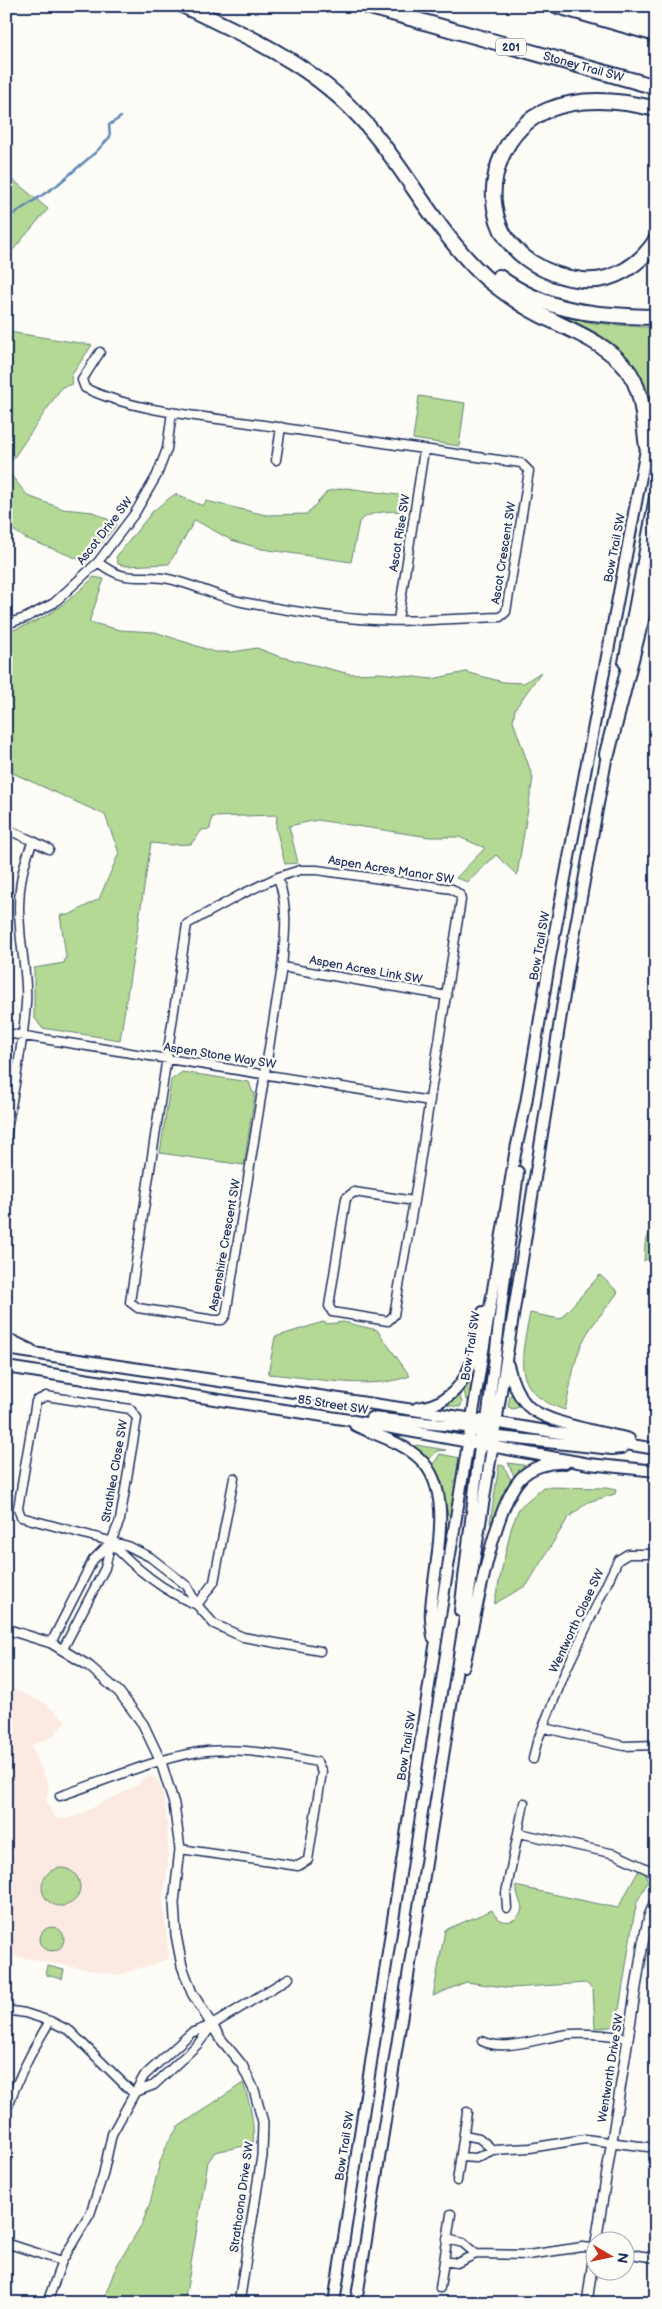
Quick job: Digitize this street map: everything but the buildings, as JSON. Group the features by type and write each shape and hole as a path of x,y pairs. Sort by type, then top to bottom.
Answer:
{"highway":[{"path":"184,6 270,48 318,78 344,100 376,135 453,242 486,278 517,301 603,347 615,356 626,368 638,389 647,448"},
{"name":"Stoney Trail SW","path":"367,6 656,87"},
{"path":"558,6 656,34"},
{"path":"604,6 656,20"},
{"path":"656,109 639,104 591,100 546,110 516,133 507,144 499,163 494,203 498,222 508,239 522,255 541,269 564,278 589,280 614,276 635,264 656,240"},
{"path":"453,242 510,285 551,304 578,312 607,316 656,317"},
{"path":"607,754 656,561"}],"main road":[{"name":"Bow Trail SW","path":"484,1431 515,1154 656,397"},
{"path":"484,1431 507,1359 570,958 656,492"},
{"path":"356,2303 448,1726 526,1103"},
{"path":"408,1409 423,1407 445,1398 458,1388 469,1371 475,1350 502,1202 515,1154"},
{"path":"6,1338 38,1354"},
{"name":"85 Street SW","path":"6,1349 408,1409 589,1464 656,1471"},
{"path":"507,1359 515,1386 525,1404 536,1411 552,1418 656,1449"},
{"name":"85 Street SW","path":"6,1367 343,1419 469,1442 484,1431 656,1449"},
{"path":"265,1407 484,1431"},
{"path":"343,1419 397,1442 419,1459 433,1479 440,1506 431,1611 434,1653"},
{"name":"Bow Trail SW","path":"334,2303 434,1653 469,1442"},
{"path":"448,1726 455,1707 491,1549 511,1493 520,1478 532,1469 562,1463 589,1464"}],"street":[{"name":"Ascot Crescent SW","path":"98,562 112,573 131,578 151,577 173,580 217,596 243,602 346,618 398,620 500,617 506,612 529,471 521,463 172,412 104,397 85,388 82,380 100,352"},
{"name":"Ascot Drive SW","path":"6,624 25,618 54,603 98,562 135,513 157,475 167,448 172,412"},
{"path":"276,460 281,427"},
{"name":"Ascot Rise SW","path":"398,620 424,450"},
{"path":"6,829 49,849"},
{"path":"6,1136 22,1036 27,979 20,929 19,907 22,874 33,841"},
{"name":"Aspen Acres Manor SW","path":"168,1059 187,924 278,878 300,870 317,870 456,892 461,900 461,905 414,1201 392,1318 388,1321 332,1312 329,1306 346,1198 354,1192 414,1201"},
{"path":"264,1074 282,968 287,919 283,891 278,878"},
{"name":"Aspen Acres Link SW","path":"282,968 447,996"},
{"name":"Aspen Stone Way SW","path":"6,1033 430,1101"},
{"name":"Aspenshire Crescent SW","path":"168,1059 130,1301 138,1308 214,1320 222,1320 226,1315 264,1074"},
{"name":"Strathlea Close SW","path":"46,1396 130,1408 137,1418 120,1520 111,1542 21,1517 18,1508 36,1401 46,1396"},
{"path":"197,1605 214,1582 234,1478"},
{"path":"111,1542 124,1557 178,1597 197,1605"},
{"path":"111,1542 128,1546 150,1558 187,1586 197,1605 214,1624 243,1637 320,1651"},
{"path":"51,1643 93,1560 111,1542"},
{"path":"63,1649 105,1568 111,1542"},
{"name":"Wentworth Close SW","path":"534,1759 537,1742 569,1662 618,1560 628,1554 656,1554"},
{"name":"Strathcona Drive SW","path":"6,1629 51,1643 89,1666 119,1692 143,1724 161,1762 174,1804 180,1849 174,1903 176,1935 182,1966 192,1993 212,2025 242,2065 254,2090 263,2122 262,2156 239,2303"},
{"path":"544,1728 624,1746 656,1745"},
{"path":"60,1796 161,1762 205,1751 248,1750 317,1762 322,1772 308,1860 304,1864 298,1866 180,1849"},
{"path":"507,1908 506,1893 524,1803"},
{"path":"519,1833 616,1854 656,1872"},
{"name":"Wentworth Drive SW","path":"598,2232 644,1935 656,1899"},
{"path":"47,2303 62,2261 90,2214 103,2176 112,2134 144,2076 191,2033 212,2025 289,1978"},
{"path":"6,2010 25,2013 50,2021 70,2031 133,2093"},
{"path":"6,2112 15,2085 33,2048 50,2021"},
{"path":"133,2093 154,2085 198,2044 212,2025"},
{"path":"482,2040 494,2044 512,2045 544,2038 579,2034 628,2038"},
{"path":"457,2181 467,2112"},
{"path":"464,2135 479,2138 493,2150"},
{"path":"461,2157 476,2158 493,2150 530,2148 574,2139 656,2148"},
{"path":"440,2288 451,2214"},
{"path":"447,2239 463,2243 476,2254"},
{"path":"6,2243 62,2261"},
{"path":"444,2261 457,2263 476,2254 528,2255 584,2247"},
{"path":"634,2255 656,2258"},
{"path":"587,2303 590,2282"}],"shaded area":[{"path":"6,1686 43,1702 66,1721 52,1737 31,1746 49,1786 46,1801 53,1815 58,1819 66,1819 78,1815 138,1785 143,1778 149,1776 156,1779 161,1786 166,1811 168,1838 168,1865 163,1898 169,1959 118,1975 6,1955"}],"green space":[{"path":"6,174 48,209 6,258"},
{"path":"560,316 593,323 656,328 656,373 651,400 647,400 639,376 630,364 559,318"},
{"path":"9,332 92,345 71,376 73,384 62,387 6,469 6,342"},
{"path":"419,396 465,403 459,446 413,439"},
{"path":"6,469 28,496 63,509 93,512 117,524 86,562 25,538 6,525"},
{"path":"346,488 406,496 403,511 369,515 359,522 351,562 262,549 231,540 195,520 169,564 126,566 118,564 116,557 153,511 175,494 203,506 206,501 266,515 307,514 328,491"},
{"path":"94,577 104,579 89,622 120,630 155,632 215,652 232,652 257,648 278,656 350,674 380,673 432,679 466,672 503,682 524,683 541,672 515,709 513,721 533,778 517,875 496,855 468,882 456,878 485,848 459,837 429,837 317,820 289,826 298,863 285,864 276,828 277,815 212,817 210,829 202,830 191,844 169,845 151,843 120,1040 42,1028 34,1017 34,968 64,963 66,956 60,915 69,915 99,899 119,853 105,815 6,770 6,632 32,623 54,611 74,596"},
{"path":"182,1072 249,1082 253,1093 255,1093 244,1165 160,1153 171,1080"},
{"path":"656,1218 656,1253 644,1261 645,1244"},
{"path":"600,1275 618,1292 580,1347 565,1410 547,1403 535,1394 527,1384 523,1359 530,1313 560,1319"},
{"path":"323,1322 328,1324 343,1322 377,1330 410,1376 394,1380 359,1383 268,1374 275,1337"},
{"path":"469,1381 472,1382 469,1401 466,1400 464,1389"},
{"path":"459,1393 462,1403 460,1407 446,1405 446,1402"},
{"path":"510,1395 513,1395 520,1404 519,1407 513,1409 508,1407"},
{"path":"416,1445 446,1450 437,1451 428,1461 414,1449"},
{"path":"440,1454 460,1458 451,1515 448,1515 442,1486 432,1466"},
{"path":"508,1463 530,1466 515,1478"},
{"path":"499,1465 504,1466 512,1483 494,1524 490,1523"},
{"path":"543,1487 606,1488 616,1490 615,1494 588,1502 568,1518 527,1585 494,1604 511,1529 519,1508"},
{"path":"61,1868 74,1874 80,1887 74,1900 61,1906 48,1900 42,1887 48,1874"},
{"path":"639,1870 645,1873 648,1881 637,1902 617,2023 611,2027 595,2028 593,1989 586,1983 511,1988 466,1982 433,1996 445,1930 492,1910 503,1921 517,1918 522,1908 515,1886 618,1908"},
{"path":"52,1927 60,1931 64,1939 60,1947 52,1951 44,1947 40,1939 44,1931"},
{"path":"48,1966 64,1970 62,1979 46,1975"},
{"path":"243,2083 251,2113 253,2144 215,2152 208,2162 183,2303 102,2303 116,2267 142,2224 150,2203 160,2162 168,2142 178,2127"}],"waterway":[{"path":"6,219 56,186 96,152 110,137 109,125 121,117"}]}
